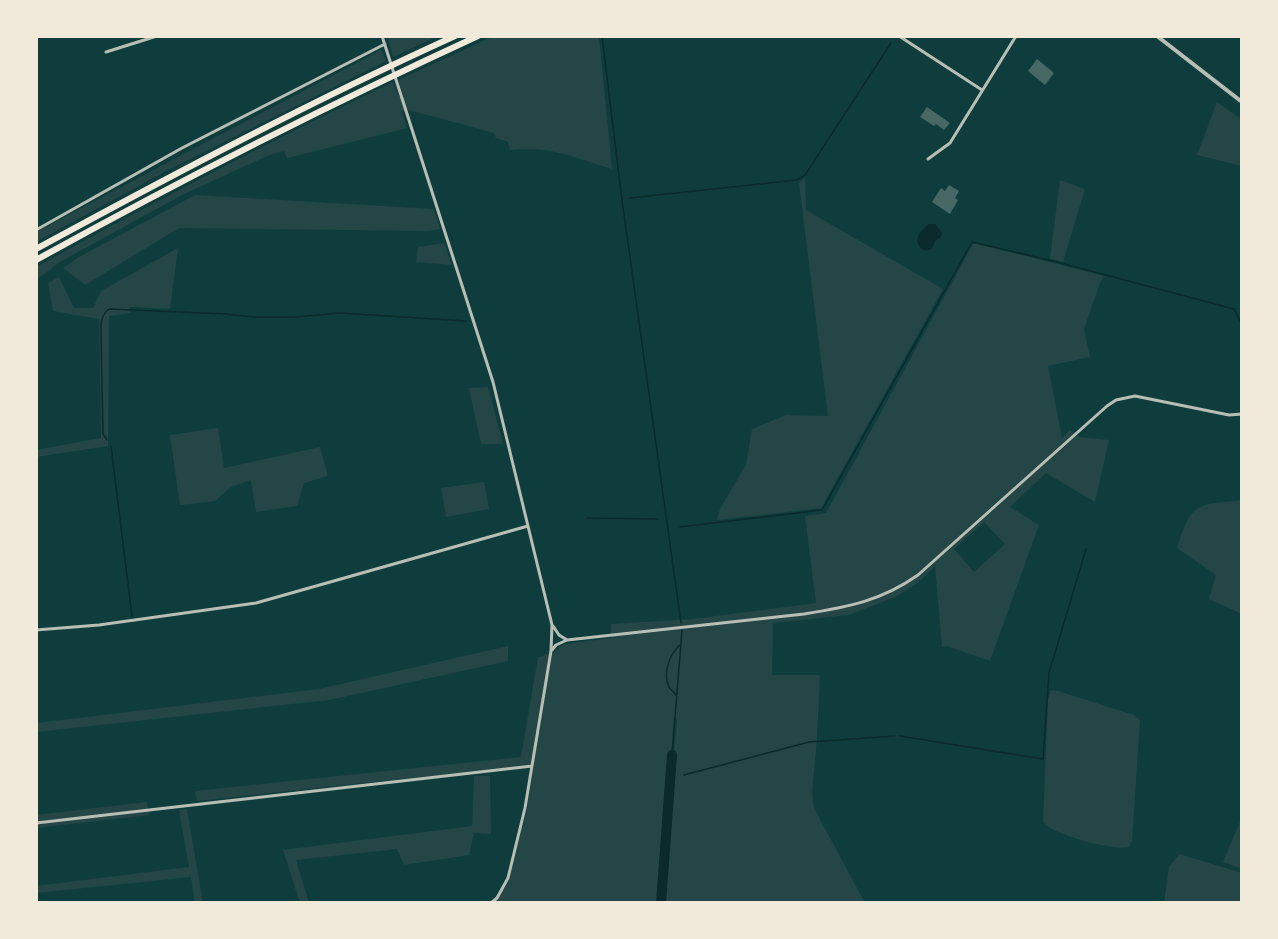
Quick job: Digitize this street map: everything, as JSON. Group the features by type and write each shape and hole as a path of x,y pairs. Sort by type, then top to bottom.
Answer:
{"highway":[{"path":"36,249 160,181 401,60 454,36"},
{"path":"36,260 168,188 386,78 478,36"}],"street":[{"path":"106,52 157,36"},
{"path":"382,36 493,382 552,625 551,651 525,808 510,873 506,884 491,903"},
{"path":"899,36 982,90"},
{"path":"928,159 950,143 1016,36"},
{"path":"1157,36 1242,102"},
{"path":"36,230 193,142 384,44"},
{"path":"551,651 556,645 567,640 804,614 878,598 918,575 1116,400 1134,396 1229,415 1242,414"},
{"path":"36,630 99,625 256,603 528,526"},
{"path":"552,625 559,635 567,640"},
{"path":"36,824 532,766"}],"shaded area":[{"path":"387,36 438,36 393,57"},
{"path":"494,36 599,36 612,169 550,151 510,150 508,142 496,138 494,133 409,110 402,112 407,128 287,158 284,151 267,156 182,195 58,263 36,279 36,267 169,195 393,82 399,97 404,97 398,80"},
{"path":"381,50 386,61 168,170 36,242 36,232"},
{"path":"1217,102 1242,120 1242,166 1197,155"},
{"path":"805,178 806,210 943,289 821,508 717,520 720,509 746,465 752,429 786,415 828,416 799,183"},
{"path":"1060,180 1085,189 1063,262 1050,258"},
{"path":"195,195 434,209 440,229 428,231 179,228 85,285 63,268 79,257"},
{"path":"928,224 935,224 942,233 932,249 925,250 921,249 917,242 919,234"},
{"path":"444,243 452,265 416,262 418,247"},
{"path":"973,244 1104,276 1084,329 1090,357 1048,366 1062,438 1070,430 1079,437 1109,440 1095,502 1046,473 1010,507 1039,525 990,661 947,646 942,647 935,566 919,582 895,597 849,615 773,623 772,675 820,675 812,793 814,808 865,903 662,903 677,720 674,717 660,903 494,903 508,883 527,809 534,762 494,769 197,801 195,791 521,757 538,657 553,654 565,644 611,638 611,624 693,619 816,603 805,516 826,513","holes":["984,522 1005,544 974,572 954,549"]},
{"path":"178,248 170,309 130,307 130,313 109,316 108,446 36,457 36,450 101,438 99,319 53,311 48,283 59,277 74,308 93,308 101,291"},
{"path":"488,387 503,444 481,444 469,388"},
{"path":"218,428 224,468 320,447 328,476 304,483 297,506 256,512 251,480 231,487 215,501 180,505 170,435"},
{"path":"484,482 489,509 446,517 441,488"},
{"path":"1242,499 1242,614 1209,599 1216,575 1177,548 1186,523 1196,509"},
{"path":"508,646 508,661 329,700 36,732 36,723 319,689"},
{"path":"1051,690 1134,715 1140,720 1132,841 1129,847 1111,847 1084,841 1059,832 1043,822 1048,699"},
{"path":"474,776 490,776 491,834 474,833 469,855 404,865 397,849 296,860 309,903 300,903 283,850 472,826"},
{"path":"147,802 149,815 36,828 36,815"},
{"path":"187,809 203,903 195,903 191,877 36,893 36,886 189,867 179,810"},
{"path":"1242,817 1242,869 1223,862"},
{"path":"1179,854 1242,873 1242,903 1164,903 1169,867"}],"building":[{"path":"1037,59 1054,73 1045,85 1028,71"},
{"path":"927,107 950,123 944,130 920,117"},
{"path":"949,185 959,191 955,198 958,200 950,214 932,202 941,188 945,191"}],"waterway":[{"path":"602,36 622,200 681,623"},
{"path":"630,198 797,180 805,175 891,43"},
{"path":"680,527 822,510 972,242 1234,309 1242,325"},
{"path":"107,440 103,434 101,327 103,317 109,309 253,317 295,317 340,313 466,321"},
{"path":"111,446 132,616"},
{"path":"587,518 658,519"},
{"path":"900,736 1043,759 1049,673 1086,549"},
{"path":"672,755 682,630"},
{"path":"676,695 669,687 666,676 671,658 681,644"},
{"path":"684,775 809,742 895,736"},
{"path":"661,903 672,755"}]}
